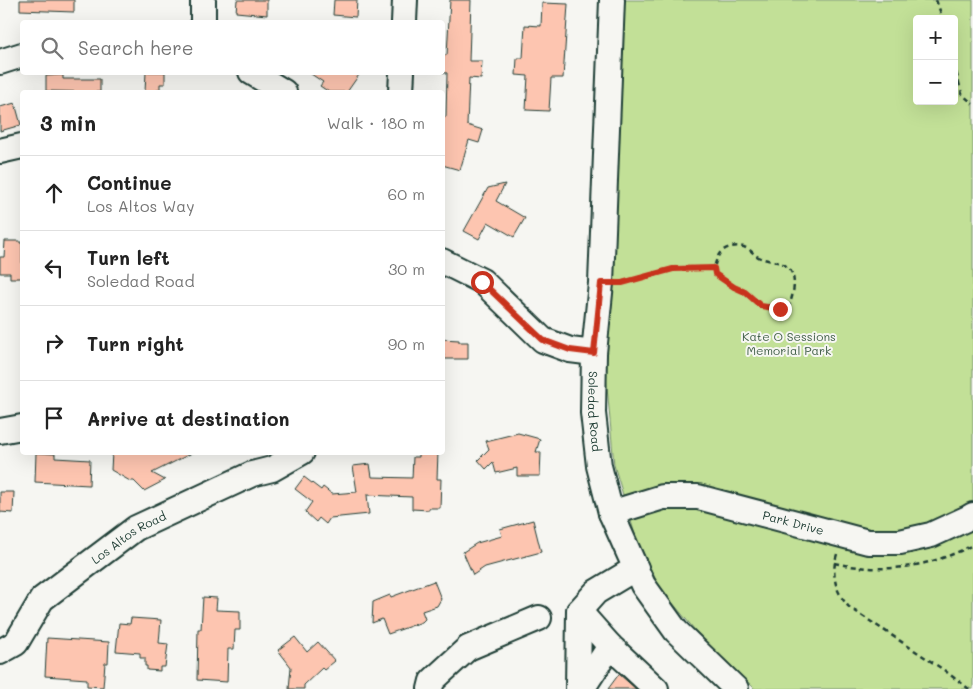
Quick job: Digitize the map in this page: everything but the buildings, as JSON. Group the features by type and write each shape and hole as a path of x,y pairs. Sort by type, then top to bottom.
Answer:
{"street":[{"path":"203,0 203,20"},
{"path":"404,20 405,0"},
{"name":"Soledad Road","path":"612,0 601,283 594,353 593,413 599,466 611,513 643,585 676,631 736,689"},
{"path":"0,62 20,56"},
{"path":"255,75 281,90"},
{"path":"401,90 402,75"},
{"path":"0,151 20,146"},
{"path":"445,263 482,282 543,340 570,350 594,353"},
{"path":"0,431 20,427"},
{"name":"Los Altos Road","path":"0,652 16,643 42,599 136,528 252,474 272,469 292,455"},
{"name":"Park Drive","path":"611,513 663,497 698,497 868,542 900,542 931,535 973,514"},
{"path":"578,689 579,611 596,592 636,568"},
{"path":"579,611 610,646 656,689"},
{"path":"430,689 432,681 468,648 539,618"},
{"path":"582,689 610,646"}],"path":[{"path":"936,0 942,15"},
{"path":"958,79 962,94 973,104"},
{"path":"738,246 748,249 755,256 783,264 790,269 794,278 793,297 789,306 780,309 761,306 745,292 715,274 714,268 720,253 728,247 738,246"},
{"path":"601,283 622,283 673,269 714,268"},
{"path":"842,536 834,563 840,597 849,607 944,670 969,689"},
{"path":"834,563 892,569 916,566 956,553 973,545"}],"green space":[{"name":"Kate O Sessions Memorial Park","path":"623,0 973,0 973,689 755,689 694,629 659,586 637,541 614,465 605,364"}],"route":[{"path":"482,282 543,340 570,350 594,353 601,283 622,283 673,269 714,268 715,274 745,292 761,306 780,309"}]}
